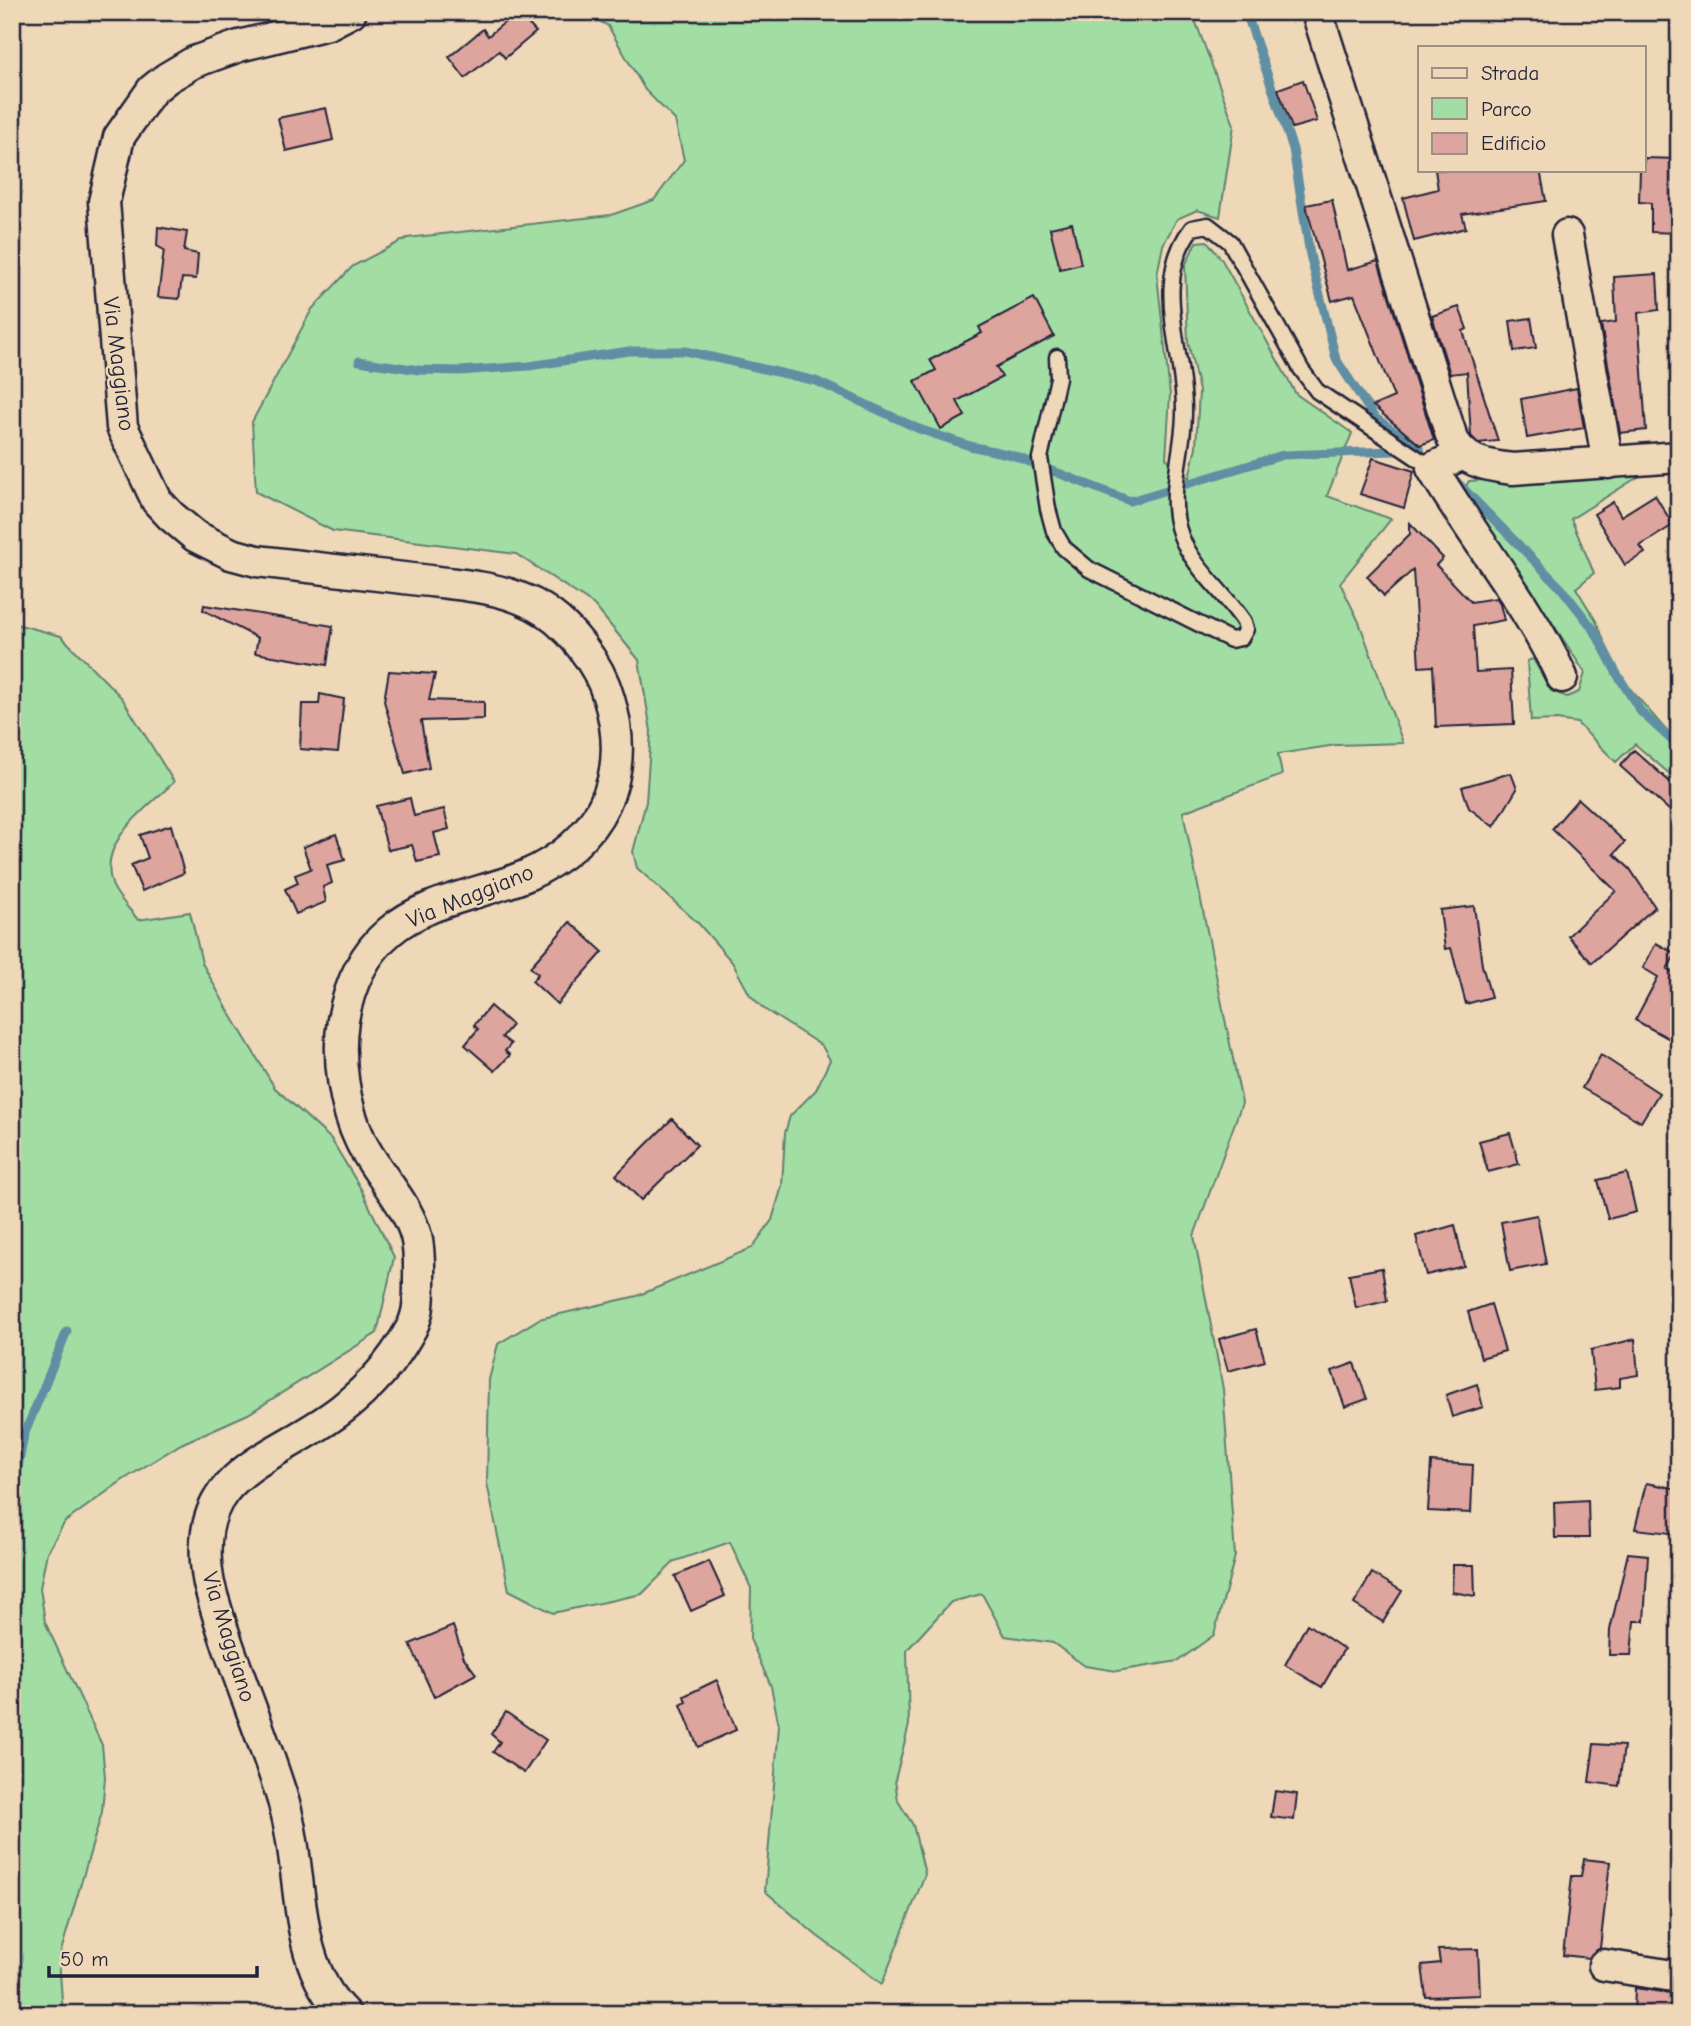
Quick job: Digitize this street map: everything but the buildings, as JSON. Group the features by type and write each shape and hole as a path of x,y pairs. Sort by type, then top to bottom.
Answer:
{"street":[{"name":"Via Maggiano","path":"345,2014 329,1997 318,1976 308,1939 286,1810 209,1584 206,1550 208,1529 219,1502 237,1475 251,1463 341,1410 390,1365 419,1310 419,1261 415,1232 360,1141 346,1092 341,1043 344,1019 360,967 391,930 416,915 527,875 562,855 589,831 603,812 612,788 617,750 615,716 605,683 586,653 558,623 535,604 495,589 257,561 231,554 195,536 157,500 122,428 104,202 119,137 152,90 194,62 239,46 328,24 351,12"},
{"path":"1317,12 1451,435 1444,464 1466,527 1512,587 1545,641 1562,677"},
{"path":"1567,235 1608,463"},
{"path":"1444,464 1513,469 1679,457"},
{"path":"1604,1965 1679,1977"}],"lane":[{"path":"1057,357 1056,388 1040,458 1054,531 1065,548 1089,569 1231,640 1241,638 1246,629 1244,622 1182,538 1176,519 1174,484 1184,438 1184,407 1173,329 1172,291 1177,252 1192,228 1208,225 1230,242 1301,369 1317,391 1444,464"}],"green space":[{"path":"583,12 1192,12 1234,125 1220,217 1197,210 1177,219 1163,245 1157,275 1170,395 1166,458 1189,478 1196,447 1199,391 1188,342 1185,266 1196,242 1207,241 1222,260 1296,394 1352,433 1327,496 1391,519 1340,583 1359,622 1403,743 1336,745 1278,754 1282,775 1183,812 1242,1103 1194,1236 1223,1389 1235,1556 1214,1635 1178,1661 1117,1671 1085,1666 1053,1643 1005,1636 982,1594 951,1602 907,1650 909,1725 895,1780 898,1801 913,1825 925,1874 882,1984 816,1935 765,1891 779,1726 771,1686 750,1639 751,1588 730,1542 675,1561 642,1594 553,1613 509,1590 487,1483 489,1380 498,1344 539,1319 637,1296 752,1248 772,1220 782,1186 785,1133 790,1116 816,1090 830,1060 822,1046 764,1009 750,995 732,962 699,924 637,868 633,852 646,802 651,731 639,660 594,605 516,554 333,531 256,492 252,422 312,309 353,266 407,238 611,215 654,200 684,160 675,120 645,90 608,26"},
{"path":"1649,470 1571,519 1594,573 1576,588 1596,621 1619,676 1679,745 1679,782 1635,744 1616,762 1577,723 1557,720 1531,721 1527,661 1533,659 1551,691 1567,697 1579,692 1585,673 1520,573 1477,516 1463,491 1469,481"},
{"path":"12,623 61,636 122,698 174,782 139,814 118,840 109,868 114,889 138,920 190,912 202,963 228,1010 275,1088 331,1139 361,1189 394,1257 377,1333 248,1414 181,1444 123,1480 65,1522 47,1552 40,1588 45,1622 102,1745 105,1777 102,1812 59,1958 63,2014 12,2014"}],"waterway":[{"path":"1246,12 1293,149 1310,255 1336,359 1374,417 1420,450"},
{"path":"359,361 419,370 460,371 529,366 629,351 685,351 816,381 919,429 970,446 1012,455 1130,501 1283,455 1420,450"},
{"path":"1452,477 1562,589 1594,630 1641,712 1679,747"},
{"path":"12,1501 24,1435 67,1331"}]}
